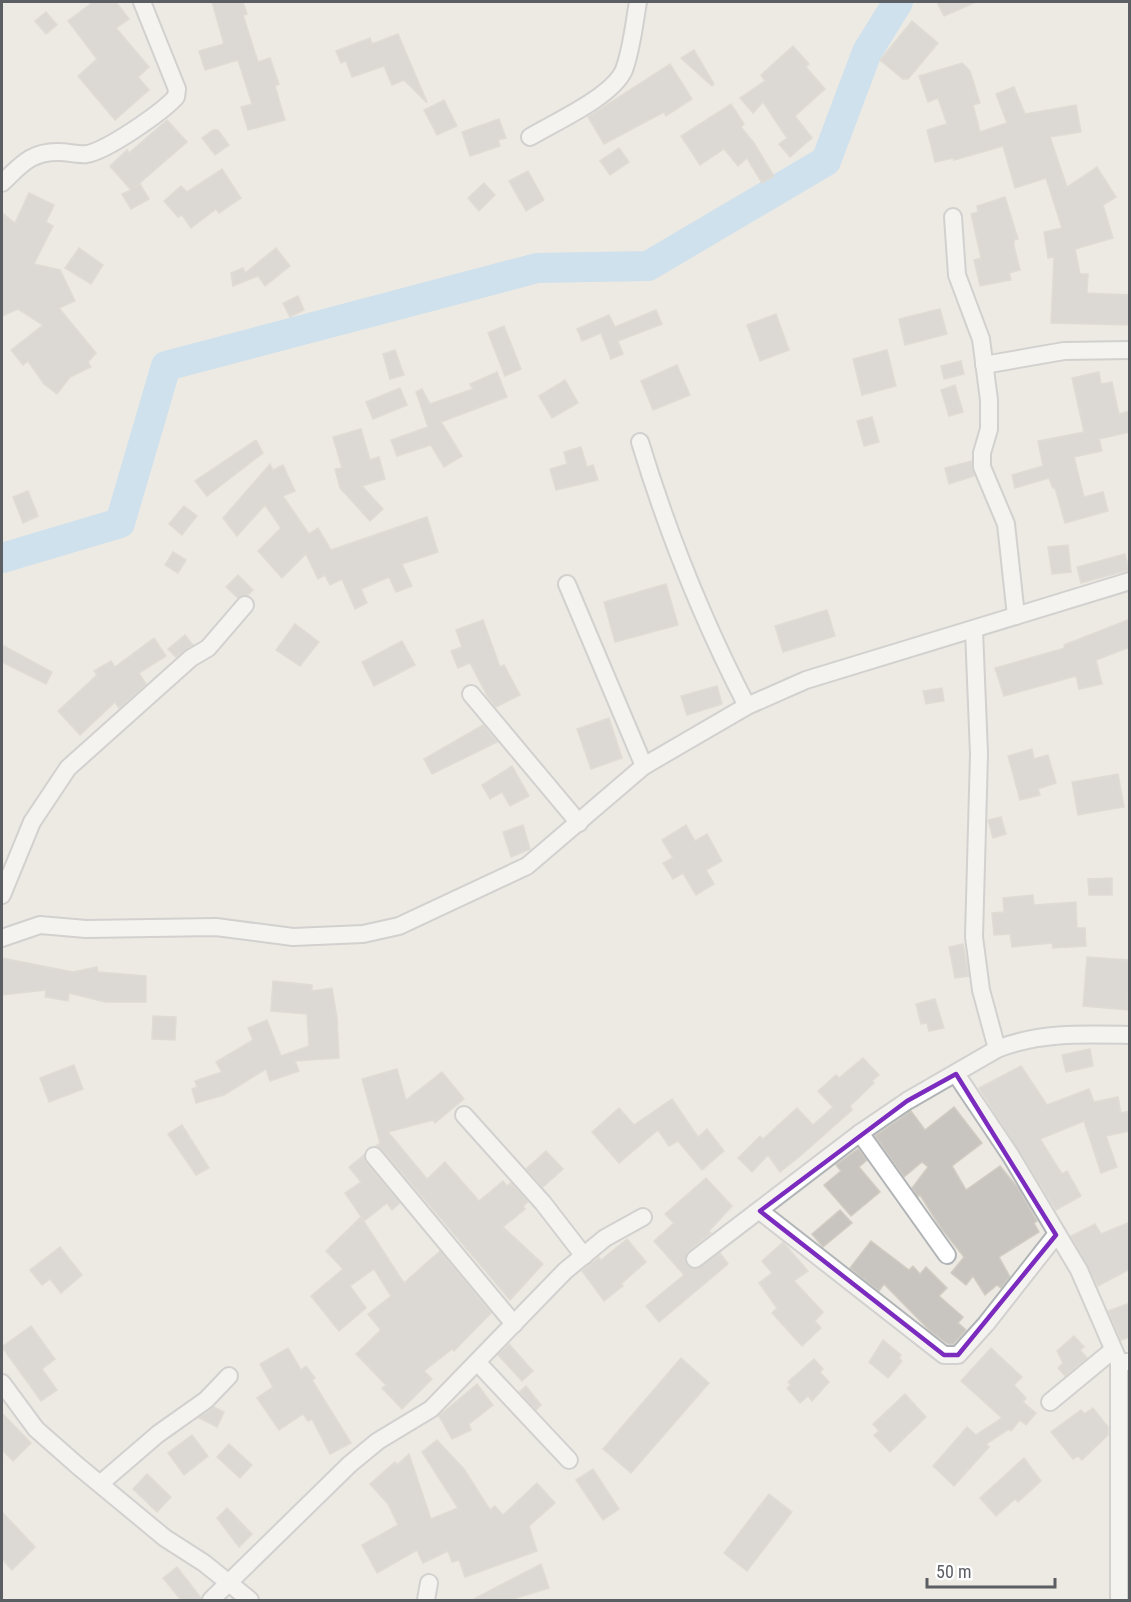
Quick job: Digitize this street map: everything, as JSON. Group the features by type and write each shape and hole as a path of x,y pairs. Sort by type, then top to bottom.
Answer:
{"street":[{"path":"2,183 30,158 44,151 85,154 99,150 152,118 176,97 177,89 142,2"},
{"path":"530,137 605,93 623,72 633,37 638,2"},
{"path":"952,217 957,275 981,339 989,400 989,429 982,453 982,467 1005,524 1016,616"},
{"path":"984,365 1064,351 1130,350"},
{"path":"640,442 663,518 715,645 747,706"},
{"path":"2,938 40,925 86,929 216,927 293,937 363,934 399,926 527,866 644,766 747,706 806,680 931,640 974,630 1071,597 1130,581"},
{"path":"567,584 644,766"},
{"path":"2,895 32,822 68,768 191,658 208,648 245,605"},
{"path":"974,630 979,754 974,937 981,990 997,1049"},
{"path":"471,694 579,823"},
{"path":"695,1259 860,1133 907,1101 997,1049 1014,1042 1070,1034 1130,1035"},
{"path":"956,1074 1011,1156 1078,1270 1121,1358 1119,1600"},
{"path":"464,1115 543,1203 584,1256"},
{"path":"860,1133 947,1255"},
{"path":"374,1156 514,1324"},
{"path":"760,1211 944,1355 957,1355 986,1323 1056,1235"},
{"path":"211,1600 350,1464 378,1441 431,1409 564,1271 605,1238 643,1217"},
{"path":"1050,1402 1121,1358"},
{"path":"477,1362 569,1460"},
{"path":"101,1483 158,1434 206,1400 229,1376"},
{"path":"4,1392 36,1429 165,1538 229,1582 250,1600"},
{"path":"426,1600 429,1583"}],"highlighted area":[{"path":"956,1074 1056,1235 958,1355 944,1355 760,1211 907,1101"}],"building":[{"path":"93,2 116,2 129,19 116,28 149,67 138,77 149,90 115,120 78,76 97,59 68,21"},
{"path":"212,2 243,2 247,14 243,15 258,62 270,58 279,84 275,86 285,120 248,130 241,107 252,104 238,60 205,70 199,51 224,44"},
{"path":"937,2 976,2 944,16"},
{"path":"46,12 57,25 46,34 35,21"},
{"path":"912,21 938,43 908,79 903,79 880,60"},
{"path":"398,34 427,102 404,80 392,85 384,66 352,77 346,61 341,63 336,51 370,38 372,44"},
{"path":"793,46 809,64 806,67 825,89 795,116 812,138 790,157 779,144 787,138 763,102 753,113 740,98 765,81 761,75"},
{"path":"694,50 714,84 712,86 681,58"},
{"path":"962,63 970,71 980,103 973,105 980,132 1007,123 996,94 1014,87 1025,114 1076,105 1081,132 1050,137 1067,187 1097,167 1116,197 1103,205 1113,238 1075,249 1080,274 1088,274 1087,293 1130,295 1130,325 1051,323 1054,257 1048,258 1044,232 1062,228 1046,178 1015,188 1003,146 954,160 953,158 935,162 927,130 947,124 938,98 928,102 919,76"},
{"path":"670,64 692,99 666,116 664,112 604,144 588,117"},
{"path":"444,100 457,126 437,135 424,110"},
{"path":"731,104 744,124 741,127 754,143 774,176 762,183 747,158 738,166 724,149 700,165 681,136"},
{"path":"499,119 506,138 498,140 500,146 470,156 462,132"},
{"path":"167,120 187,142 134,188 140,184 149,199 131,209 122,194 131,190 110,166 127,150 129,153"},
{"path":"213,130 218,130 229,145 215,155 202,138"},
{"path":"619,148 629,162 610,175 600,161"},
{"path":"222,169 241,198 219,213 216,209 191,228 182,215 178,217 164,201 181,186 187,192"},
{"path":"528,171 544,200 526,211 509,181"},
{"path":"484,183 495,195 479,211 468,198"},
{"path":"29,193 54,205 46,222 53,226 34,264 60,270 75,301 59,308 96,353 88,362 91,367 70,377 57,394 44,384 28,361 23,365 11,350 43,325 18,309 2,316 2,213 15,223"},
{"path":"1005,197 1018,239 1014,240 1014,246 1020,270 1009,273 1011,280 980,286 974,260 981,258 971,214 978,212 977,206"},
{"path":"79,248 103,265 91,284 65,268"},
{"path":"276,248 290,266 265,286 258,276 233,286 231,273 243,268 245,273"},
{"path":"298,296 304,310 290,317 283,303"},
{"path":"940,309 947,334 905,345 899,319"},
{"path":"656,310 662,324 618,341 623,354 611,359 601,333 582,341 577,329 609,315 615,327"},
{"path":"776,314 789,350 760,361 747,325"},
{"path":"504,326 521,369 505,376 488,333"},
{"path":"395,350 404,375 390,379 383,354"},
{"path":"887,350 896,386 862,395 853,359"},
{"path":"961,361 964,374 944,379 941,366"},
{"path":"677,365 690,395 653,410 641,381"},
{"path":"497,372 507,397 441,422 462,456 444,467 431,445 397,456 391,440 428,427 416,392 422,389 430,404 473,389 470,384"},
{"path":"1099,372 1101,384 1112,382 1119,414 1130,411 1130,432 1099,439 1102,451 1074,457 1084,497 1103,492 1108,511 1065,523 1055,488 1049,478 1015,488 1012,475 1043,466 1038,441 1084,432 1072,378"},
{"path":"565,380 578,403 552,418 539,396"},
{"path":"955,385 963,412 949,416 941,390"},
{"path":"400,388 407,405 373,419 366,402"},
{"path":"872,417 879,442 864,446 857,421"},
{"path":"361,429 370,460 379,457 385,479 362,486 383,509 370,521 340,488 335,469 342,468 333,437"},
{"path":"256,440 263,453 207,496 195,481"},
{"path":"581,447 587,467 593,465 598,480 556,490 550,469 567,464 564,452"},
{"path":"972,461 974,476 949,484 945,468"},
{"path":"270,464 273,470 283,465 295,491 283,496 309,534 318,528 331,550 427,517 438,552 402,564 412,586 396,592 389,577 361,589 367,603 355,609 342,579 330,585 325,575 318,579 306,554 282,578 258,551 281,528 265,505 237,536 223,518"},
{"path":"28,491 38,516 23,523 13,497"},
{"path":"184,506 197,516 182,535 169,524"},
{"path":"1068,545 1071,572 1052,574 1048,547"},
{"path":"173,552 186,560 178,573 165,565"},
{"path":"1125,554 1129,570 1081,583 1077,567"},
{"path":"238,575 253,590 248,595 238,598 226,587"},
{"path":"666,584 678,625 615,642 604,602"},
{"path":"827,610 835,636 783,652 775,626"},
{"path":"1130,619 1130,647 1096,660 1102,684 1079,689 1076,676 1004,696 995,668 1065,648 1064,645"},
{"path":"483,620 500,667 504,665 520,695 496,707 488,697 470,663 458,668 451,651 462,647 456,630"},
{"path":"295,624 319,642 300,666 276,650"},
{"path":"185,635 193,645 176,657 168,649"},
{"path":"154,638 166,656 139,673 146,684 119,708 115,702 80,735 58,711 97,675 94,671 111,661 115,667"},
{"path":"402,641 415,665 374,686 362,662"},
{"path":"2,645 52,672 46,684 2,662"},
{"path":"717,686 722,704 687,715 681,696"},
{"path":"942,688 944,701 926,704 923,691"},
{"path":"609,718 622,758 591,769 577,729"},
{"path":"483,725 497,742 432,774 424,759"},
{"path":"1032,749 1034,759 1048,755 1056,783 1038,789 1040,795 1020,800 1008,756"},
{"path":"512,766 529,796 510,806 502,792 490,799 482,785"},
{"path":"1118,774 1124,807 1078,815 1072,782"},
{"path":"1001,817 1006,834 993,838 988,820"},
{"path":"523,825 530,849 511,857 503,832"},
{"path":"686,825 695,841 707,834 722,861 706,870 714,884 696,895 683,873 673,879 663,863 673,858 662,840"},
{"path":"1112,878 1112,895 1089,895 1088,879"},
{"path":"1033,895 1034,905 1076,902 1077,928 1085,928 1086,946 1053,948 1052,943 1012,947 1010,934 994,935 992,913 1004,912 1003,898"},
{"path":"963,944 969,976 955,978 949,947"},
{"path":"1087,957 1129,960 1128,1010 1083,1006"},
{"path":"2,958 73,972 97,967 98,972 146,976 146,1002 105,1002 69,993 68,1001 45,997 46,990 2,995"},
{"path":"273,981 312,985 312,991 332,988 337,1018 339,1058 295,1061 299,1071 270,1081 266,1069 224,1095 196,1103 192,1089 197,1087 195,1081 222,1072 216,1062 253,1040 248,1028 267,1020 281,1056 309,1046 307,1014 271,1011"},
{"path":"935,999 944,1028 929,1031 927,1023 921,1024 916,1004"},
{"path":"153,1016 176,1017 175,1040 152,1039"},
{"path":"1090,1049 1093,1066 1066,1072 1062,1055"},
{"path":"863,1058 879,1075 872,1081 874,1083 850,1106 852,1110 799,1157 780,1172 768,1155 752,1172 738,1158 760,1136 763,1139 797,1108 813,1125 833,1107 818,1091 836,1075 839,1078"},
{"path":"74,1065 83,1089 49,1102 40,1078"},
{"path":"1021,1066 1047,1105 1089,1089 1094,1102 1118,1097 1121,1113 1130,1111 1130,1131 1106,1136 1117,1167 1101,1173 1084,1121 1040,1139 1062,1174 1067,1171 1081,1196 1056,1210 979,1088"},
{"path":"397,1069 406,1100 442,1072 464,1099 435,1123 433,1120 388,1132 427,1179 445,1162 479,1201 503,1181 507,1186 511,1183 528,1202 523,1206 525,1209 503,1227 543,1264 510,1300 382,1149 376,1146 380,1143 362,1079"},
{"path":"672,1099 698,1137 707,1129 724,1151 702,1170 678,1141 669,1146 658,1130 619,1163 592,1132 619,1108 634,1125"},
{"path":"954,1107 982,1143 952,1166 966,1190 1000,1166 1018,1188 1037,1221 1034,1223 1039,1232 999,1257 1010,1277 1001,1288 997,1285 985,1295 973,1276 966,1285 951,1273 964,1257 941,1228 920,1195 918,1197 912,1188 928,1167 922,1162 904,1177 875,1136 911,1111 925,1130"},
{"path":"182,1125 209,1168 196,1175 168,1134"},
{"path":"858,1149 867,1160 859,1167 880,1192 851,1216 824,1185 841,1171 836,1165"},
{"path":"546,1151 563,1169 543,1187 526,1169"},
{"path":"364,1155 366,1163 400,1203 392,1210 387,1203 364,1221 345,1193 361,1182 349,1167"},
{"path":"706,1178 732,1206 709,1231 711,1233 688,1251 685,1261 690,1268 697,1269 720,1253 728,1264 659,1322 646,1306 684,1275 654,1241 674,1223 665,1214"},
{"path":"840,1210 852,1223 823,1247 812,1234"},
{"path":"361,1217 404,1283 440,1251 491,1313 454,1351 452,1349 424,1371 432,1379 402,1409 382,1388 386,1385 356,1354 381,1330 368,1314 391,1296 374,1269 350,1286 366,1308 339,1331 311,1296 343,1269 326,1251"},
{"path":"1130,1222 1130,1269 1098,1286 1071,1236 1095,1224 1101,1234"},
{"path":"627,1239 646,1262 621,1284 623,1286 604,1301 582,1271 599,1257 601,1260"},
{"path":"871,1241 909,1270 913,1266 920,1274 926,1267 947,1288 939,1296 963,1317 958,1323 966,1330 953,1344 948,1344 929,1330 884,1284 879,1291 850,1268"},
{"path":"783,1242 808,1271 794,1281 823,1312 815,1321 821,1328 802,1346 772,1313 777,1308 759,1283 772,1273 762,1261"},
{"path":"60,1247 82,1275 61,1293 50,1279 42,1285 30,1270"},
{"path":"1130,1303 1130,1337 1121,1340 1108,1311"},
{"path":"31,1326 55,1359 42,1369 57,1390 41,1401 2,1347"},
{"path":"1074,1336 1084,1347 1080,1350 1087,1358 1065,1376 1058,1368 1063,1363 1057,1351"},
{"path":"883,1340 901,1355 899,1358 902,1361 888,1378 869,1362"},
{"path":"509,1344 533,1371 522,1381 498,1355"},
{"path":"288,1348 301,1370 306,1366 315,1378 312,1380 351,1443 330,1454 312,1419 308,1421 303,1414 279,1430 257,1398 273,1387 260,1364"},
{"path":"991,1348 1022,1377 1014,1385 1026,1398 1023,1402 1036,1413 1026,1425 1020,1420 1011,1431 1009,1429 986,1444 989,1447 954,1486 933,1466 967,1427 976,1435 1002,1418 961,1381"},
{"path":"681,1358 709,1383 631,1473 603,1449"},
{"path":"814,1359 823,1369 820,1372 829,1382 812,1401 808,1396 800,1403 787,1388 791,1385 788,1382"},
{"path":"477,1384 493,1405 469,1424 471,1430 452,1439 439,1416"},
{"path":"526,1386 541,1405 536,1410 519,1392"},
{"path":"905,1394 926,1417 890,1452 874,1435 879,1431 873,1424"},
{"path":"214,1407 224,1412 217,1427 199,1418"},
{"path":"1093,1408 1108,1427 1108,1435 1082,1460 1078,1456 1073,1459 1051,1432 1081,1410 1084,1414"},
{"path":"2,1413 31,1443 13,1461 2,1450"},
{"path":"192,1435 208,1456 184,1475 168,1453"},
{"path":"437,1440 464,1469 490,1510 495,1506 503,1515 537,1483 555,1503 529,1526 537,1551 465,1577 459,1560 452,1562 448,1551 423,1563 417,1550 377,1573 362,1545 398,1525 388,1504 370,1484 395,1462 397,1465 409,1454 431,1519 458,1508 422,1452"},
{"path":"229,1444 252,1465 240,1478 217,1457"},
{"path":"1024,1458 1041,1481 1018,1502 1015,1499 996,1516 980,1498"},
{"path":"593,1469 619,1509 603,1520 576,1480"},
{"path":"147,1474 171,1497 157,1512 133,1489"},
{"path":"769,1494 792,1512 747,1571 724,1553"},
{"path":"227,1508 252,1534 239,1547 217,1518"},
{"path":"2,1512 35,1547 12,1570 2,1559"},
{"path":"541,1564 549,1588 510,1600 472,1600"},
{"path":"177,1567 201,1600 181,1600 163,1578"}],"waterway":[{"path":"2,558 120,523 166,366 537,268 648,266 826,161 867,52 898,2"}]}
